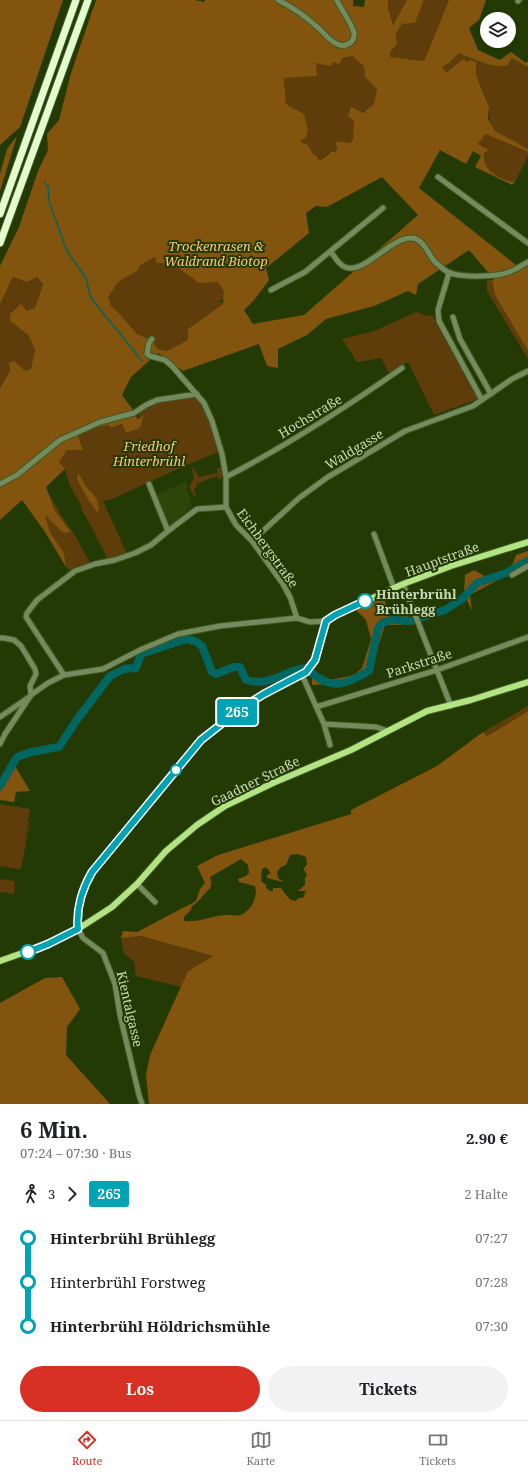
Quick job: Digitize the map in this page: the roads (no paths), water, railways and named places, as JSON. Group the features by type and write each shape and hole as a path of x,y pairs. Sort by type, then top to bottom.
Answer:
{"highway":[{"path":"0,214 76,0"},
{"path":"0,243 88,0"}],"main road":[{"name":"Hauptstraße","path":"326,621 335,615 403,584 451,566 528,542"},
{"path":"78,929 77,920 79,907 85,885 92,872 201,740 248,704 306,672 315,660 326,621"},
{"name":"Gaadner Straße","path":"0,961 48,944 78,929 112,907 137,884 166,851 213,813 273,783 351,750 427,711 451,706 528,682"}],"street":[{"path":"278,0 293,8 317,26 334,44 340,46 347,45 352,40 354,34 337,0"},
{"path":"438,178 528,243"},
{"path":"271,290 305,272 383,208"},
{"path":"331,252 342,266 357,268 401,241 410,238 418,239 425,246 435,262 449,272 489,276 509,272 528,262"},
{"path":"449,272 438,310 439,321 482,400"},
{"path":"453,317 460,339 491,394"},
{"name":"Eichbergstraße","path":"152,340 147,348 147,354 165,360 172,366 204,403 212,421 222,454 226,477 226,508 236,525 252,541 283,584 290,597 297,618"},
{"name":"Hochstraße","path":"226,477 250,465 328,419 402,368"},
{"name":"Waldgasse","path":"252,541 299,498 328,477 405,431 467,408 482,400 512,379 528,372"},
{"path":"0,484 17,475 60,440 100,422 134,413 157,400 197,394"},
{"path":"149,484 168,530"},
{"path":"64,675 26,618 27,613 37,600 75,571 95,564 115,560 135,553 151,545 168,530 197,509 226,508"},
{"path":"374,534 394,588"},
{"path":"512,575 528,566"},
{"path":"403,584 451,706"},
{"path":"0,717 48,683 64,675 103,669 140,650 178,634 220,626 297,618 310,622 326,621"},
{"name":"Parkstraße","path":"316,707 437,670 528,637"},
{"path":"0,638 14,640 21,646 35,669 36,674 30,686 31,695 0,744"},
{"path":"306,672 316,707 324,724 330,745"},
{"path":"324,724 376,727 388,731"},
{"path":"137,884 153,900"},
{"name":"Kientalgasse","path":"78,929 83,938 103,953 115,984 120,1015 138,1095 142,1104"}],"waterway":[{"path":"44,183 48,186 49,200 67,251 86,278 91,298 142,361"},
{"path":"0,786 17,757 31,752 59,747 76,721 110,676 124,669 136,668 141,654 186,639 195,641 202,646 212,672 216,674 234,667 240,667 246,680 255,682 271,680 298,669 306,668 314,675 329,683 344,683 369,671 378,628 382,623 391,620 411,621 445,610 462,599 477,583 506,573 528,561"}],"place":[{"name":"Hinterbrühl Brühlegg","path":"365,601"}],"park label":[{"name":"Trockenrasen & Waldrand Biotop","path":"216,254"},
{"name":"Friedhof Hinterbrühl","path":"149,454"}]}
